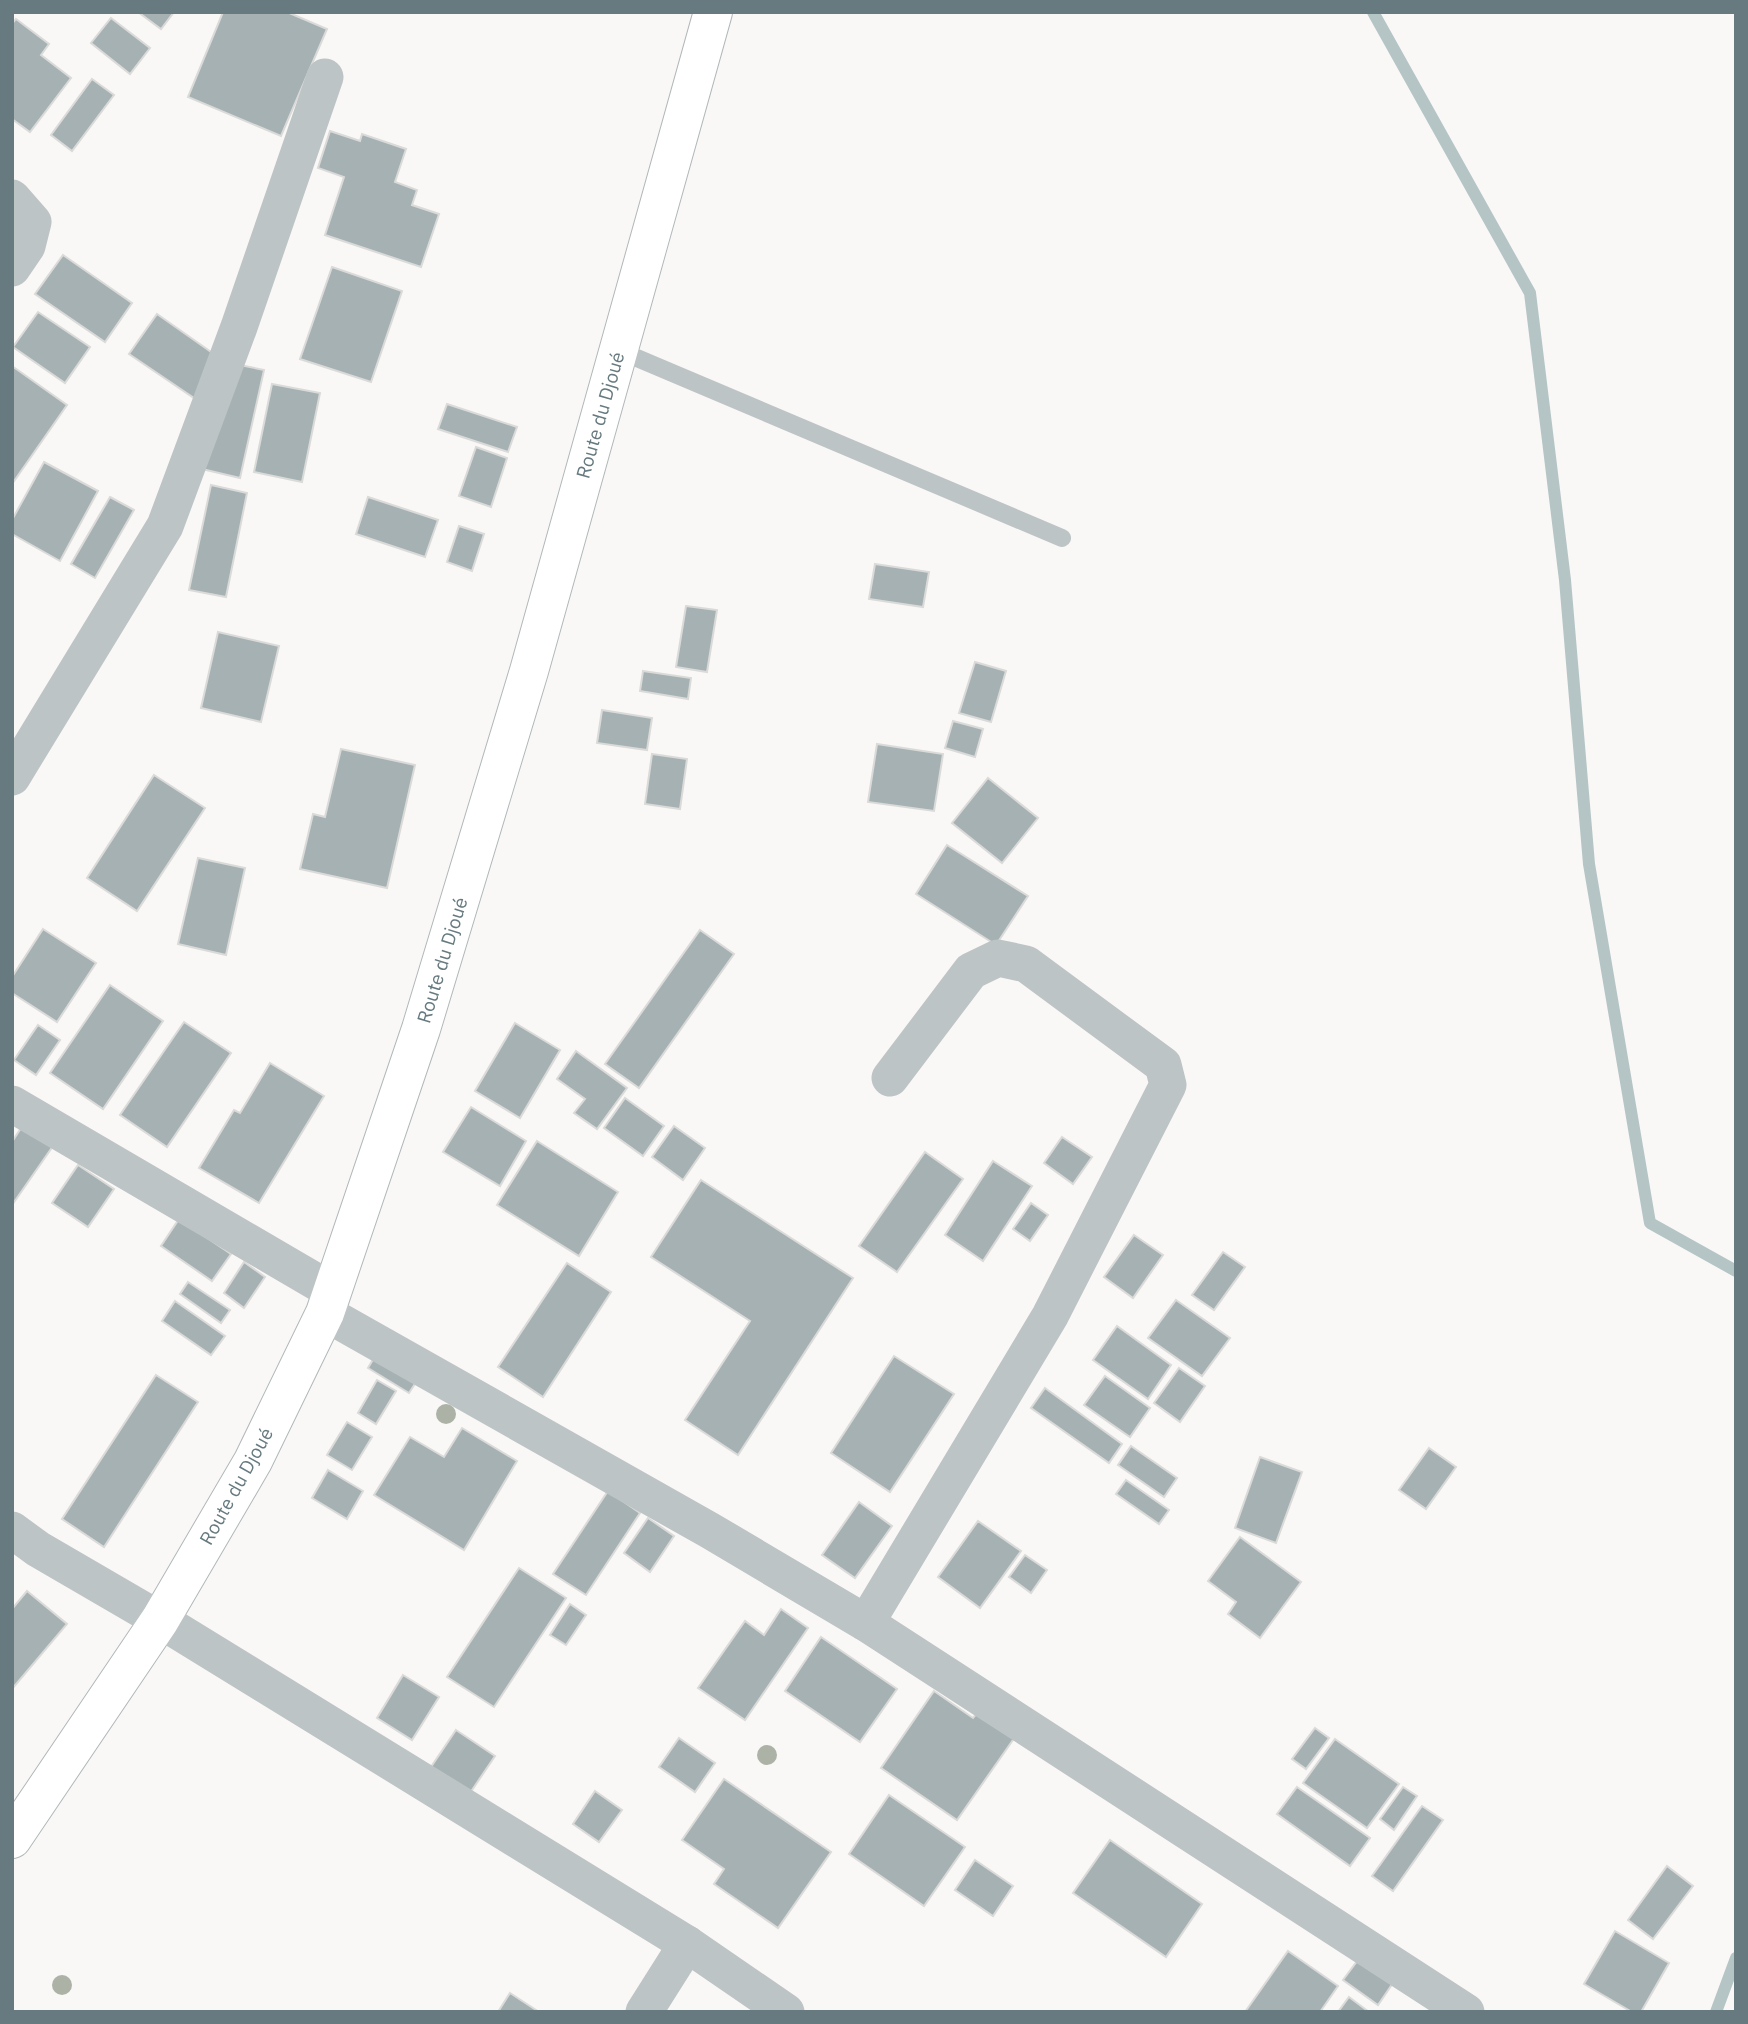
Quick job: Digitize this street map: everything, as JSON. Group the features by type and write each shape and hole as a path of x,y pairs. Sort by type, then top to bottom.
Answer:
{"main road":[{"name":"Route du Djoué","path":"12,1839 159,1620 253,1461 329,1302 425,1016 528,671 713,12"}],"street":[{"path":"12,777 164,526 239,327 325,77"},
{"path":"12,198 33,222 27,246 12,268"},
{"path":"866,1623 1051,1316 1168,1085 1163,1065 1026,964 998,958 971,971 890,1078"},
{"path":"12,1104 329,1302 866,1623 1466,2012"},
{"path":"12,1530 38,1549 159,1620 687,1944 786,2012"},
{"path":"644,2012 687,1944"}],"lane":[{"path":"618,350 1062,538"}],"building":[{"path":"138,12 174,12 161,29"},
{"path":"223,12 287,12 327,29 281,136 188,97"},
{"path":"111,18 150,48 130,74 91,43"},
{"path":"16,19 49,44 41,55 71,78 30,132 12,119 12,24"},
{"path":"92,79 114,95 72,151 51,135"},
{"path":"330,131 360,141 362,134 406,149 395,182 417,190 412,205 439,214 421,267 325,235 344,177 318,168"},
{"path":"63,255 132,303 105,342 35,294"},
{"path":"332,267 402,291 371,382 300,359"},
{"path":"38,312 90,347 65,383 13,347"},
{"path":"157,314 221,359 194,398 129,354"},
{"path":"235,364 264,370 240,478 202,469"},
{"path":"12,366 67,405 12,484"},
{"path":"272,384 320,393 302,482 254,472"},
{"path":"447,404 517,427 508,452 438,429"},
{"path":"476,447 507,458 491,507 459,496"},
{"path":"44,462 98,491 60,561 12,534 12,520"},
{"path":"211,485 247,493 226,597 189,590"},
{"path":"110,497 134,510 95,578 71,564"},
{"path":"368,497 438,520 425,557 356,534"},
{"path":"459,526 484,534 472,571 447,562"},
{"path":"875,564 929,572 923,607 869,599"},
{"path":"686,606 717,610 707,672 676,667"},
{"path":"218,632 279,646 261,722 201,708"},
{"path":"975,662 1006,671 991,722 959,713"},
{"path":"643,671 691,678 688,699 640,691"},
{"path":"602,710 652,718 647,750 597,743"},
{"path":"953,721 983,729 975,757 945,748"},
{"path":"877,744 943,754 934,811 868,802"},
{"path":"341,749 415,765 387,888 300,869 313,814 325,817"},
{"path":"652,754 687,759 680,809 645,804"},
{"path":"154,775 205,808 137,911 87,878"},
{"path":"988,778 1038,818 1002,863 952,823"},
{"path":"947,845 1028,896 996,945 916,894"},
{"path":"198,858 245,868 226,955 178,944"},
{"path":"43,929 96,963 57,1022 12,993 12,977"},
{"path":"700,930 734,954 639,1088 605,1064"},
{"path":"110,985 163,1021 103,1109 50,1073"},
{"path":"184,1022 231,1053 167,1147 120,1115"},
{"path":"515,1023 560,1050 520,1118 475,1091"},
{"path":"38,1025 60,1040 36,1075 14,1060"},
{"path":"576,1051 627,1088 597,1129 574,1113 585,1099 557,1079"},
{"path":"270,1063 324,1096 259,1203 199,1168 234,1110 240,1113"},
{"path":"625,1098 664,1126 643,1156 604,1128"},
{"path":"471,1107 526,1141 500,1186 443,1152"},
{"path":"23,1125 53,1146 12,1205 12,1142"},
{"path":"674,1126 705,1148 683,1180 652,1157"},
{"path":"1062,1137 1092,1157 1073,1184 1044,1163"},
{"path":"537,1141 618,1192 579,1256 497,1205"},
{"path":"925,1152 963,1179 897,1272 859,1246"},
{"path":"993,1161 1032,1186 983,1261 945,1235"},
{"path":"78,1165 114,1189 88,1227 52,1203"},
{"path":"701,1180 853,1278 738,1455 685,1420 750,1321 651,1257"},
{"path":"1031,1203 1048,1215 1030,1241 1013,1229"},
{"path":"179,1219 231,1254 212,1281 161,1246"},
{"path":"1134,1235 1163,1255 1133,1298 1104,1277"},
{"path":"1223,1252 1245,1267 1214,1310 1192,1295"},
{"path":"244,1262 265,1277 244,1308 224,1293"},
{"path":"567,1263 611,1292 543,1397 498,1367"},
{"path":"188,1282 230,1310 221,1323 180,1294"},
{"path":"1176,1300 1230,1338 1202,1376 1148,1338"},
{"path":"175,1301 225,1336 211,1355 162,1321"},
{"path":"1117,1326 1171,1365 1148,1399 1093,1360"},
{"path":"378,1351 420,1376 409,1393 368,1368"},
{"path":"894,1356 954,1394 890,1492 831,1453"},
{"path":"1179,1368 1205,1386 1180,1422 1154,1403"},
{"path":"156,1375 198,1402 104,1547 62,1519"},
{"path":"1105,1376 1150,1408 1130,1437 1084,1405"},
{"path":"377,1380 396,1391 376,1424 358,1413"},
{"path":"1045,1388 1122,1444 1109,1463 1031,1408"},
{"path":"347,1422 372,1437 352,1470 327,1455"},
{"path":"462,1428 517,1461 464,1550 374,1495 410,1437 444,1457"},
{"path":"1131,1446 1177,1478 1164,1497 1118,1465"},
{"path":"1429,1448 1456,1467 1426,1509 1399,1490"},
{"path":"1260,1457 1302,1472 1276,1543 1235,1528"},
{"path":"328,1470 363,1491 347,1519 312,1498"},
{"path":"1126,1480 1169,1510 1159,1524 1116,1494"},
{"path":"608,1491 640,1513 586,1595 553,1574"},
{"path":"859,1502 892,1526 855,1578 822,1555"},
{"path":"648,1518 674,1536 650,1572 624,1553"},
{"path":"978,1521 1021,1551 980,1608 938,1577"},
{"path":"1240,1537 1301,1582 1260,1638 1228,1614 1236,1602 1208,1581"},
{"path":"1025,1555 1047,1570 1031,1593 1009,1577"},
{"path":"519,1568 566,1598 494,1707 447,1677"},
{"path":"27,1591 67,1624 12,1689 12,1609"},
{"path":"570,1604 586,1615 566,1645 550,1635"},
{"path":"781,1609 808,1628 745,1720 698,1688 745,1621 764,1635"},
{"path":"821,1637 897,1689 860,1742 785,1691"},
{"path":"403,1675 439,1697 412,1740 377,1718"},
{"path":"934,1691 973,1718 978,1712 1015,1737 957,1820 881,1768"},
{"path":"1315,1728 1329,1738 1306,1769 1292,1759"},
{"path":"456,1730 495,1756 470,1793 431,1767"},
{"path":"679,1738 715,1763 695,1792 659,1767"},
{"path":"1335,1739 1399,1784 1367,1828 1303,1783"},
{"path":"724,1779 831,1852 778,1928 714,1884 724,1869 682,1840"},
{"path":"1297,1787 1370,1838 1350,1866 1277,1814"},
{"path":"1403,1787 1417,1796 1394,1830 1380,1819"},
{"path":"595,1791 622,1810 599,1842 573,1824"},
{"path":"889,1795 965,1847 924,1906 849,1854"},
{"path":"1422,1806 1443,1820 1393,1891 1372,1876"},
{"path":"1110,1840 1202,1904 1166,1957 1073,1893"},
{"path":"975,1860 1013,1886 993,1916 955,1890"},
{"path":"1667,1866 1693,1886 1653,1939 1628,1920"},
{"path":"1615,1931 1669,1963 1641,2012 1632,2012 1584,1984"},
{"path":"1288,1951 1338,1986 1320,2012 1245,2012"},
{"path":"1361,1956 1395,1980 1378,2005 1343,1980"},
{"path":"510,1993 539,2012 498,2012"},
{"path":"1349,1997 1369,2012 1338,2012"}],"waterway":[{"path":"1373,12 1530,293 1565,580 1589,864 1650,1223 1736,1271"},
{"path":"1716,2012 1736,1958"}]}
